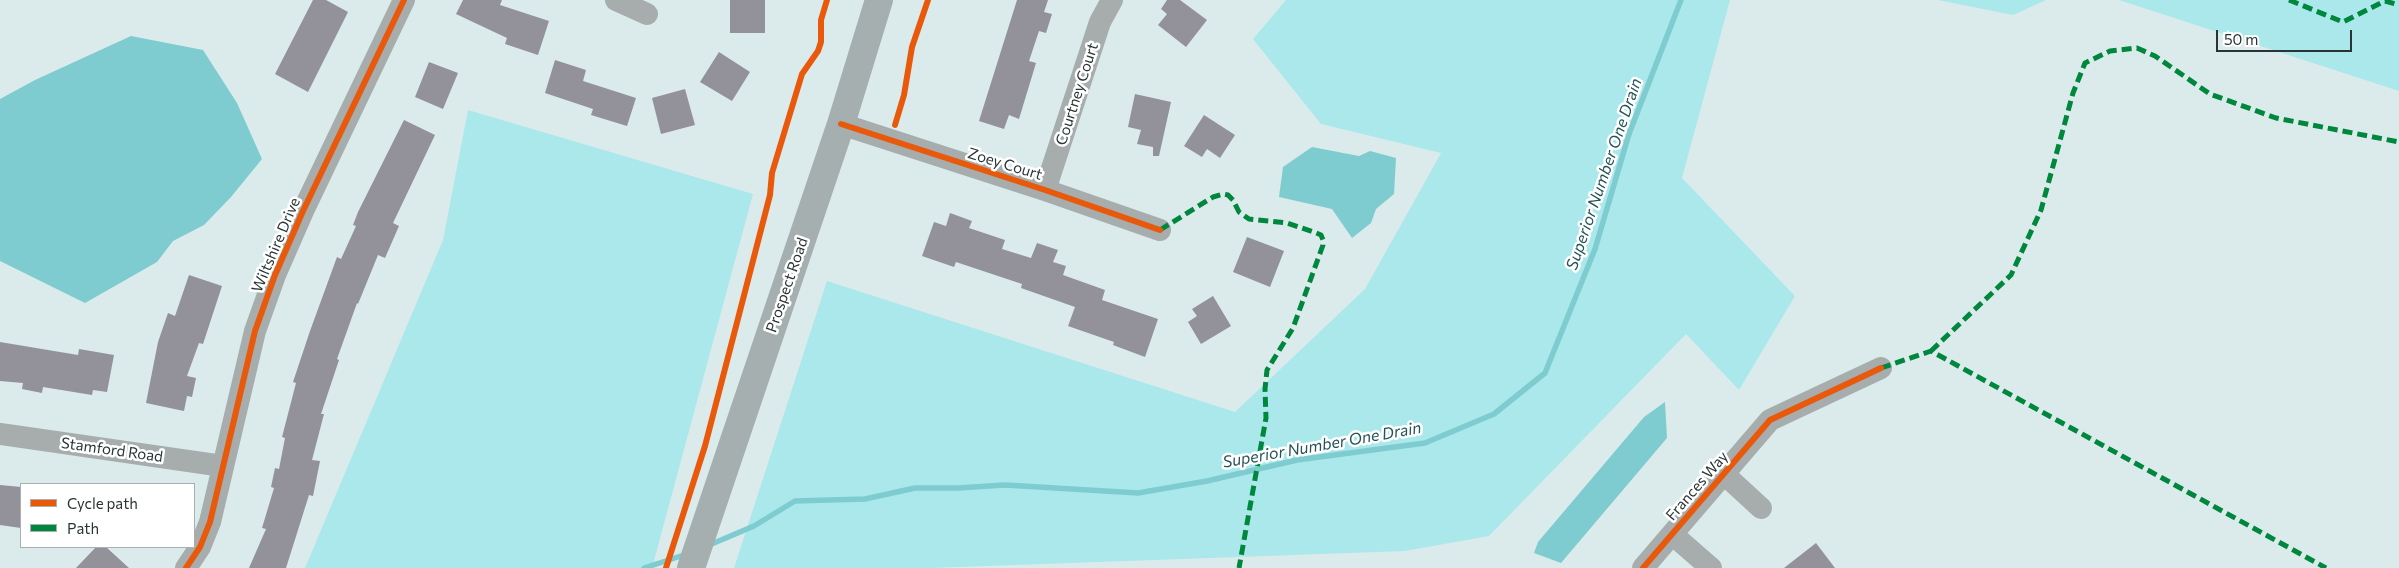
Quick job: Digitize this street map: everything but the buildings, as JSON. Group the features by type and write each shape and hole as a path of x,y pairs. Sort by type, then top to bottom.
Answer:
{"main road":[{"name":"Prospect Road","path":"691,568 841,124 879,0"}],"street":[{"name":"Wiltshire Drive","path":"186,568 200,547 210,522 255,331 275,275 404,0"},
{"path":"616,0 646,14"},
{"name":"Courtney Court","path":"1046,190 1100,22 1112,0"},
{"name":"Zoey Court","path":"841,124 1046,190 1160,230"},
{"name":"Frances Way","path":"1643,568 1770,420 1881,368"},
{"name":"Stamford Road","path":"0,434 223,466"},
{"path":"1724,474 1761,508"},
{"path":"1672,534 1711,568"}],"shaded area":[{"path":"1286,0 1730,0 1682,178 1795,296 1739,390 1686,334 1489,536 1405,551 931,568 734,568 827,281 1235,412 1365,289 1441,153 1321,124 1253,39"},
{"path":"1938,0 2046,0 2013,15"},
{"path":"2119,0 2399,0 2399,91"},
{"path":"131,36 203,50 237,103 262,159 231,197 204,225 173,241 157,262 85,303 0,261 0,99 35,80"},
{"path":"468,110 753,194 652,568 305,568 443,240"},
{"path":"1312,147 1359,156 1370,151 1396,158 1394,194 1376,209 1371,223 1352,238 1332,209 1279,197 1283,167"},
{"path":"1665,402 1667,438 1561,563 1534,553 1538,542 1644,417"}],"waterway":[{"name":"Superior Number One Drain","path":"707,546 754,526 795,501 865,499 915,488 1005,485 1138,493 1207,481 1297,460 1425,443 1494,414 1545,373 1595,249 1629,134 1681,0"},
{"name":"Superior Number One Drain","path":"644,568 687,554"}],"marked path":[{"path":"2289,0 2343,22 2385,1 2399,5"},
{"path":"1931,351 2011,275 2041,210 2073,93 2085,63 2110,51 2137,48 2155,56 2210,94 2276,118 2399,142"},
{"path":"1160,230 1213,197 1223,194 1228,195 1239,212 1249,219 1287,223 1321,235 1323,240 1323,245 1293,328 1267,370 1265,389 1266,418 1239,568"},
{"path":"1881,368 1931,351 2326,568"}],"cycle path":[{"path":"186,568 200,547 210,522 255,331 275,275 303,211 404,0"},
{"path":"666,568 705,446 770,195 772,173 802,74 818,51 821,42 821,20 827,0"},
{"path":"895,125 904,95 912,47 928,0"},
{"path":"841,124 1045,190 1160,230"},
{"path":"1643,568 1770,420 1881,368"}]}
